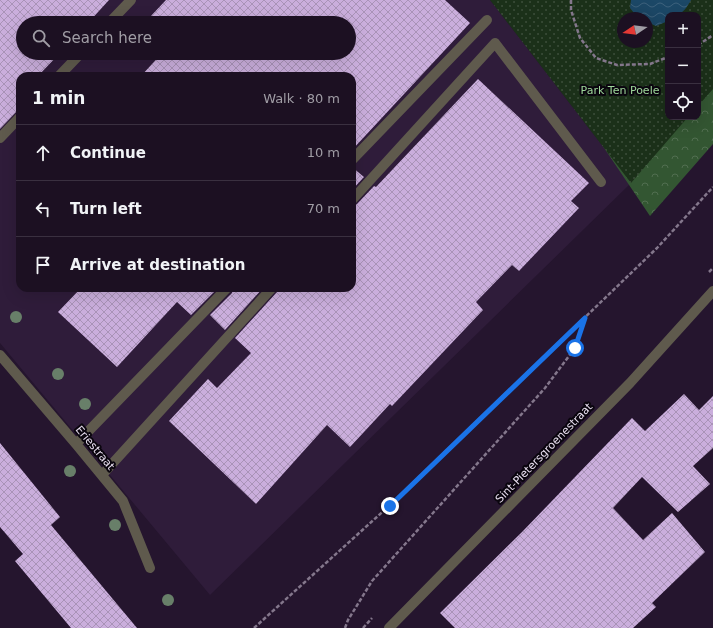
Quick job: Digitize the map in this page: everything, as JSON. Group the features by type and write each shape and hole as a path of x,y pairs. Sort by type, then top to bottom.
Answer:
{"street":[{"path":"116,16 131,0"},
{"path":"356,156 487,20"},
{"path":"356,196 495,43 601,182"},
{"path":"63,72 74,60"},
{"path":"0,138 16,121"},
{"name":"Sint-Pietersgroenestraat","path":"389,628 630,383 713,291"},
{"path":"76,444 223,292"},
{"path":"102,475 268,292"},
{"name":"Eriestraat","path":"0,355 123,501 150,568"}],"path":[{"path":"571,0 570,10 580,38 596,58 617,65 650,64 665,58"},
{"path":"701,43 713,35"},
{"path":"254,628 390,506 656,248 713,187"},
{"path":"345,628 348,620 372,581 545,388 575,348 585,318"}],"shaded area":[{"path":"0,0 490,0 631,183 210,595 0,343"}],"green space":[{"name":"Park Ten Poele","path":"490,0 713,0 713,89 701,103 701,12 665,12 665,120 685,120 631,183"},
{"path":"507,4 665,115 665,120 701,120 701,65 713,55 713,144 650,216"}],"water":[{"path":"631,0 691,0 682,12 665,12 665,22 656,26 653,25 653,12 633,12 630,8"}],"building":[{"path":"0,0 109,0 94,16 16,16 16,60 53,60 42,72 16,72 16,112 0,129"},
{"path":"166,0 445,0 470,23 356,146 356,72 145,72 156,60 356,60 356,16 151,16"},
{"path":"478,79 589,183 571,201 579,208 519,271 512,265 476,302 483,310 392,406 390,404 350,447 327,425 256,504 169,421 208,379 217,388 251,353 235,338 277,292 356,292 356,204 374,186 376,187"},
{"path":"356,170 364,177 356,186"},
{"path":"77,292 214,292 191,315 177,302 117,367 58,312"},
{"path":"259,292 225,330 210,315 232,293"},
{"path":"684,394 699,410 713,396 713,448 693,466 710,484 678,512 642,477 613,508 643,540 672,513 705,552 652,603 656,607 633,628 455,628 440,613 522,532 632,418 645,431"},
{"path":"0,443 60,517 51,525 137,628 71,628 15,561 23,554 0,527"}],"route":[{"path":"390,506 585,318 575,348"}]}
